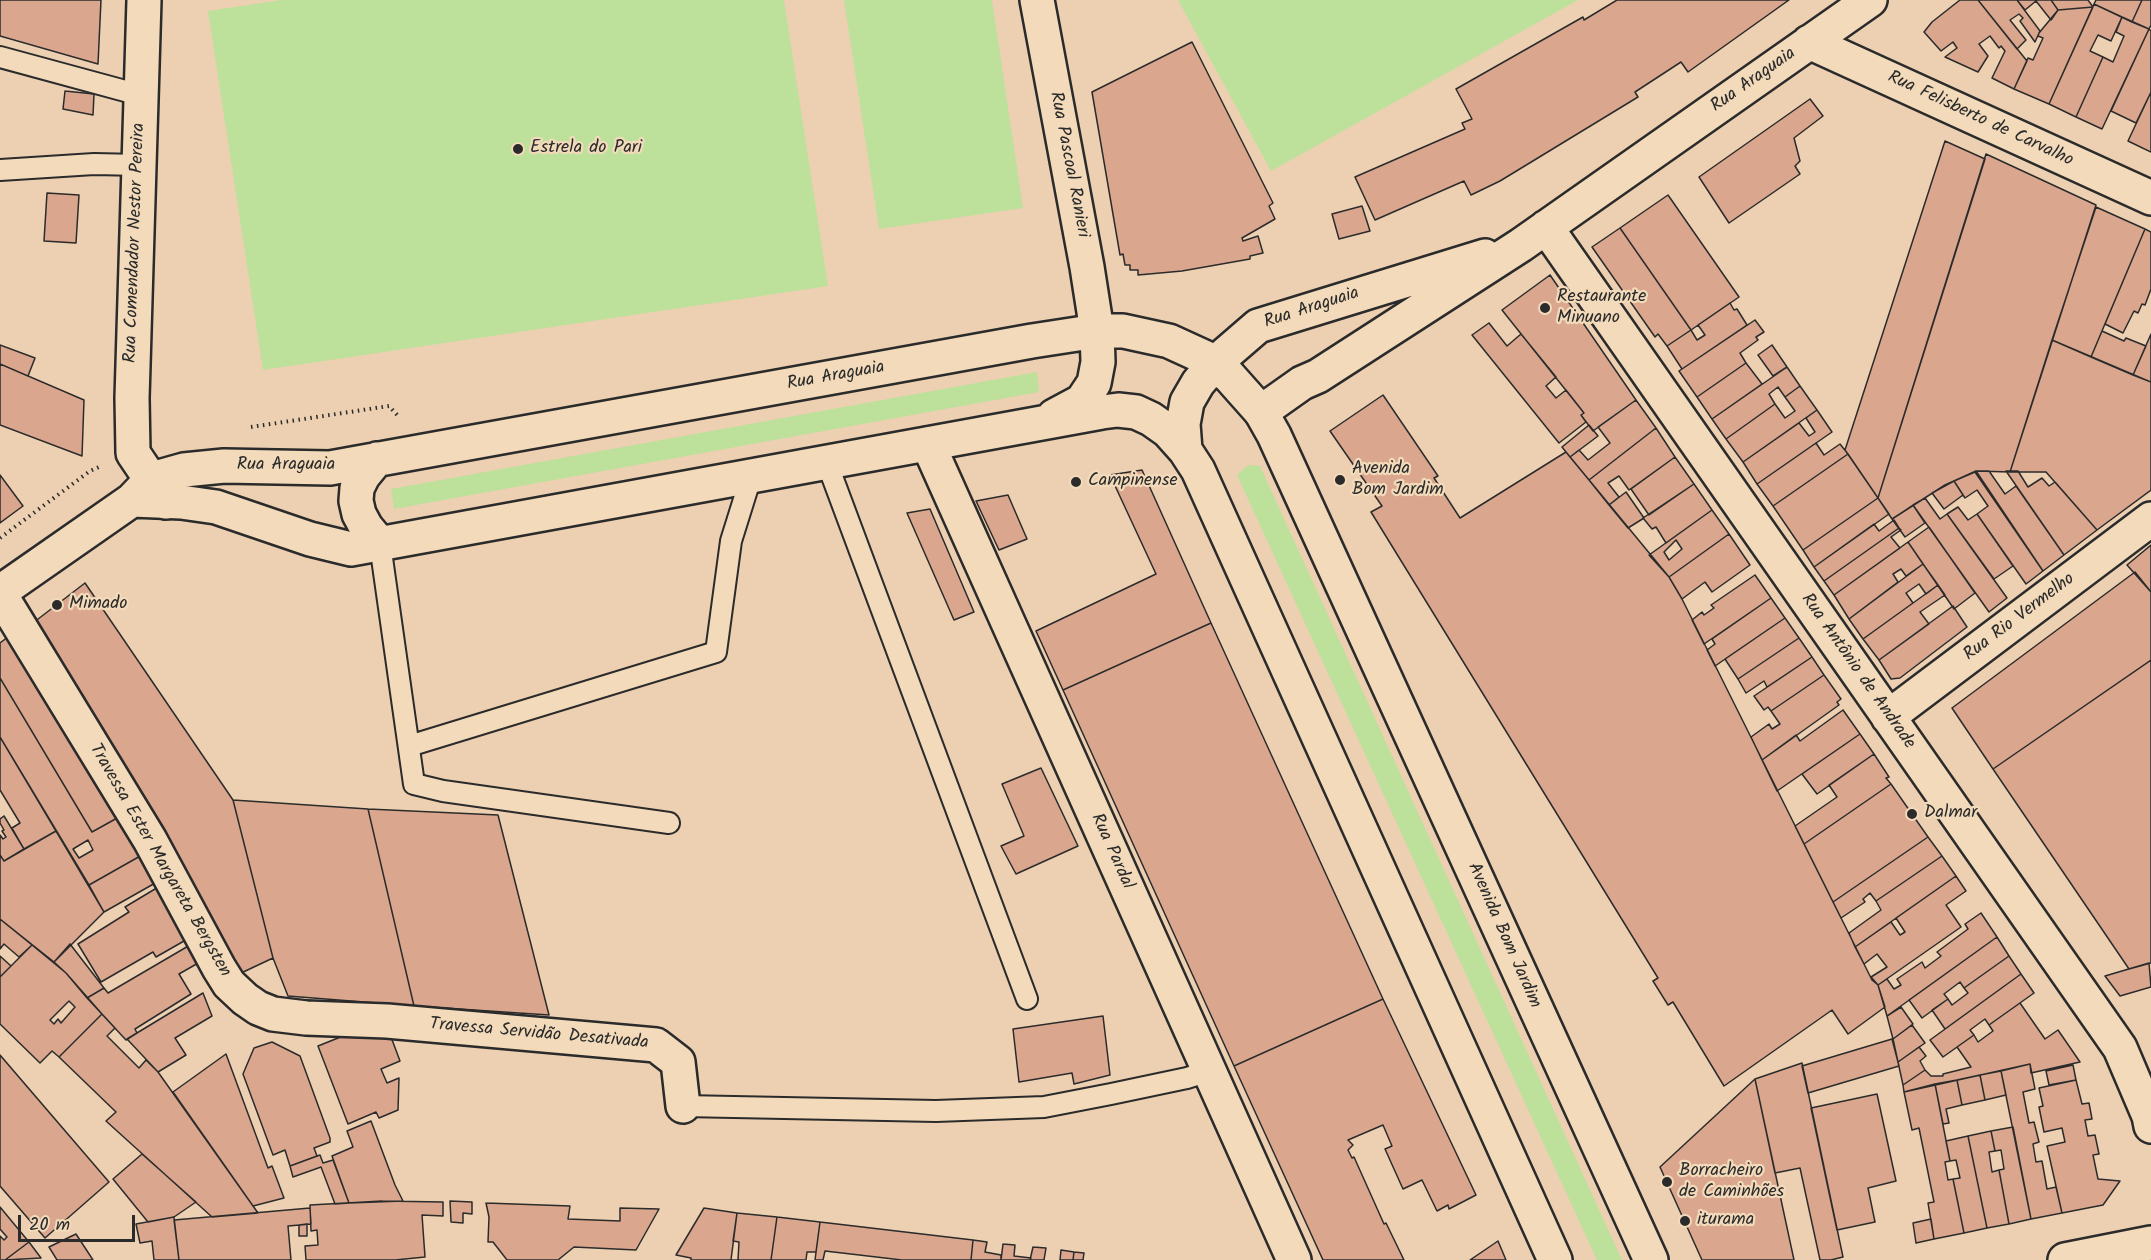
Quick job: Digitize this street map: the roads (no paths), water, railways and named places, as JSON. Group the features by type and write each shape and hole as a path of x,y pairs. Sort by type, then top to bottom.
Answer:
{"street":[{"name":"Rua Comendador Nestor Pereira","path":"144,0 132,398 133,453 150,494"},
{"name":"Rua Pascoal Ranieri","path":"1037,0 1087,267 1097,331 1098,362 1094,383 1082,401 1060,411 1045,423"},
{"name":"Rua Araguaia","path":"1262,412 1302,383 1334,366 1534,236 1870,0"},
{"name":"Rua Felisberto de Carvalho","path":"1809,42 2151,198"},
{"name":"Rua Araguaia","path":"0,593 184,470 224,466 330,468 1032,340 1097,331 1123,331 1169,341 1214,364 1258,326 1534,236"},
{"name":"Rua Antônio de Andrade","path":"1534,236 1888,717 2120,1048 2149,1116 2151,1126"},
{"path":"1185,450 1183,424 1188,402 1198,383 1214,364"},
{"name":"Avenida Bom Jardim","path":"1214,364 1229,376 1262,412 1302,494 1651,1260"},
{"path":"150,494 216,507 310,539 351,549 1118,410 1136,412 1167,431 1185,450 1198,470 1548,1257"},
{"name":"Rua Pardal","path":"928,444 1294,1260"},
{"path":"377,459 363,476 357,488 356,501 359,514 366,527 380,544"},
{"name":"Rua Rio Vermelho","path":"1888,717 2151,519"},
{"name":"Travessa Ester Margareta Bergsten","path":"0,593 150,840 230,984 258,1008 273,1014 306,1018 387,1021"},
{"name":"Travessa Servidão Desativada","path":"387,1021 656,1045 678,1062 683,1106"},
{"path":"2065,1260 2151,1243"}],"lane":[{"path":"0,57 140,95"},
{"path":"0,170 94,164 140,165"},
{"path":"827,463 1027,999"},
{"path":"409,746 716,652 731,541 751,477"},
{"path":"380,544 414,784 432,790 669,823"},
{"path":"683,1106 936,1111 1044,1107 1111,1095 1209,1071"}],"place":[{"name":"Estrela do Pari","path":"518,149"},
{"name":"Restaurante Minuano","path":"1545,308"},
{"name":"Avenida Bom Jardim","path":"1340,480"},
{"name":"Campinense","path":"1076,482"},
{"name":"Mimado","path":"57,605"},
{"name":"Dalmar","path":"1912,814"},
{"name":"Borracheiro de Caminhões","path":"1667,1182"},
{"name":"iturama","path":"1685,1221"}]}
